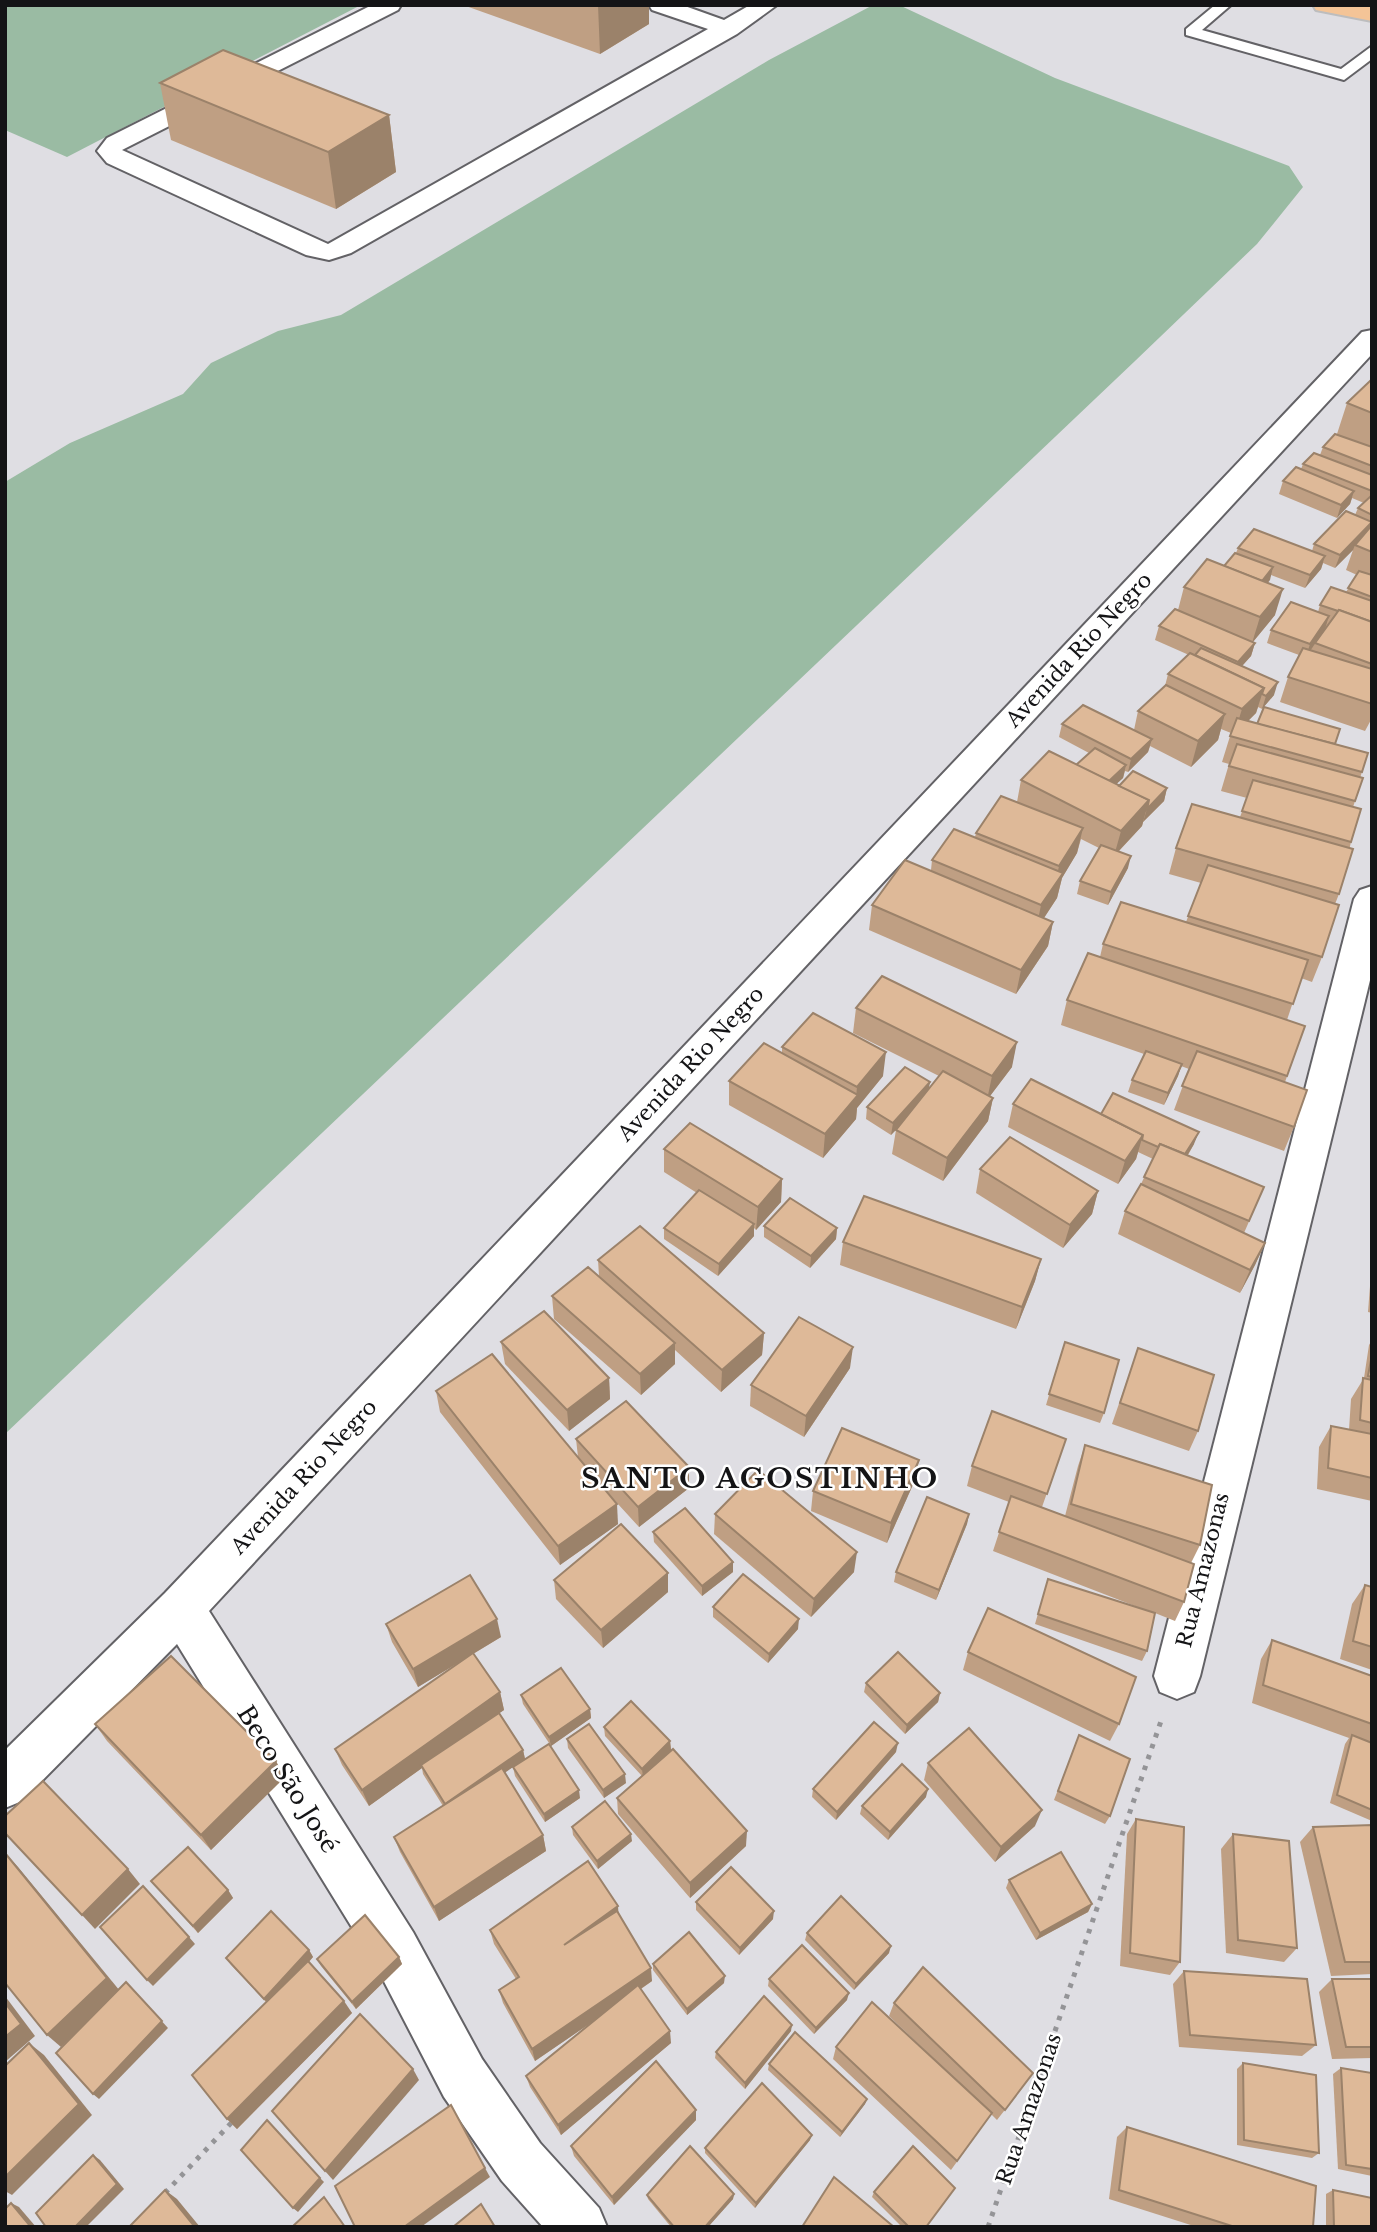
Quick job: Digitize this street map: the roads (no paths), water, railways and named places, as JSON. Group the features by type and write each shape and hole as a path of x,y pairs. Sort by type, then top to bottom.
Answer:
{"highway":[{"path":"1324,5 1372,13"}],"street":[{"path":"390,5 115,143 109,150 116,158 314,250 329,252 342,248 729,29 766,5"},
{"path":"660,5 696,10 729,29"},
{"name":"Avenida Rio Negro","path":"5,1784 181,1608 1372,338"},
{"name":"Rua Amazonas","path":"1177,1676 1362,978 1372,899"},
{"name":"Beco São José","path":"181,1608 395,1950 463,2078 521,2162 580,2227"}],"lane":[{"path":"1224,5 1191,32 1344,75 1372,51"}],"district":[{"name":"SANTO AGOSTINHO","path":"760,1478"}]}
